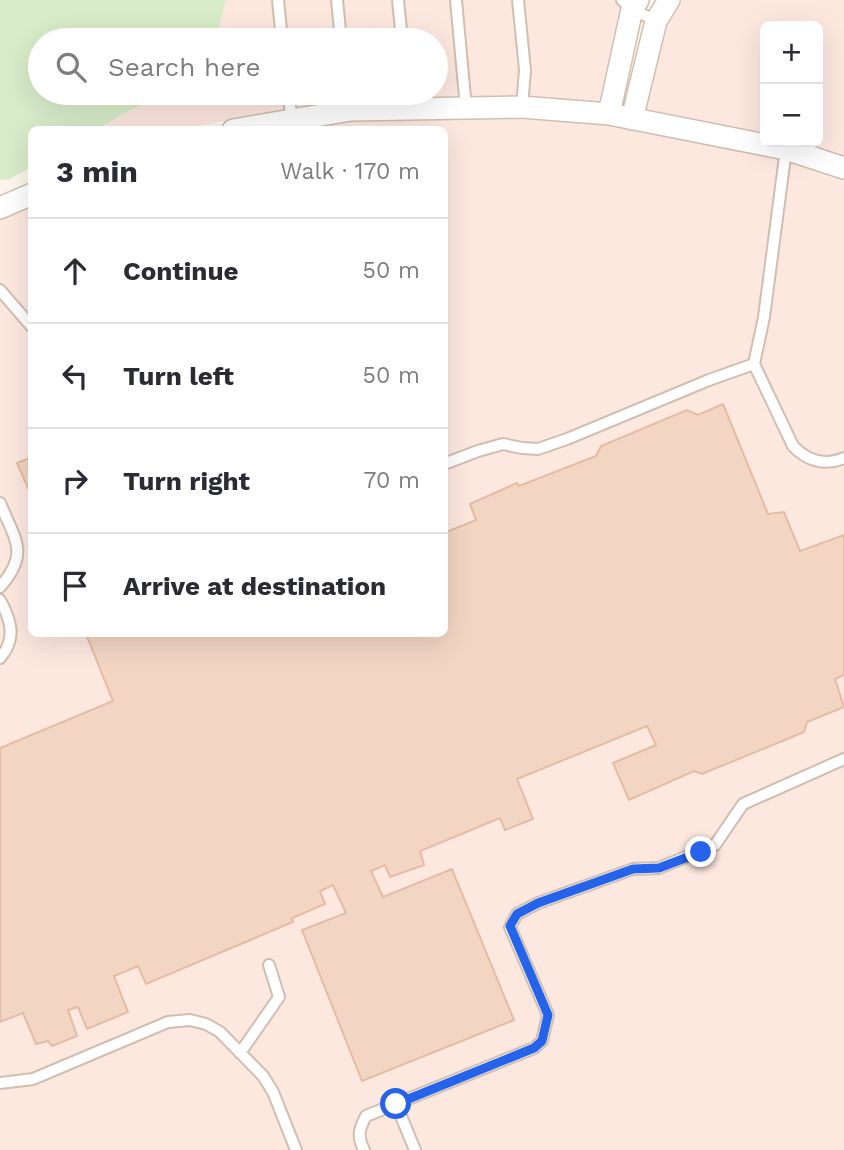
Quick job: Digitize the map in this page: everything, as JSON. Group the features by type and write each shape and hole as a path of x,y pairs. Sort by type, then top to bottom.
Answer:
{"street":[{"path":"632,119 656,21 669,0"},
{"path":"609,114 631,3"},
{"path":"254,126 292,119 337,105"},
{"path":"408,105 522,107 609,114 786,149 844,168"},
{"path":"0,208 28,196"}],"lane":[{"path":"278,0 281,28"},
{"path":"337,0 340,28"},
{"path":"398,0 401,28"},
{"path":"456,0 466,108"},
{"path":"518,0 524,70 522,107"},
{"path":"631,3 656,21"},
{"path":"290,105 292,119"},
{"path":"786,149 764,317 754,364 793,446 803,457 820,462 844,458"},
{"path":"0,290 28,322"},
{"path":"448,462 502,444 522,449 538,449 754,364"},
{"path":"0,503 19,554 14,571 0,587"},
{"path":"0,600 11,621 11,641 0,658"},
{"path":"363,1150 359,1129 366,1116 534,1048 542,1041 548,1015 510,926 517,914 538,903 633,869 659,868 701,852 715,845 743,804 844,759"},
{"path":"240,1053 279,997 269,965"},
{"path":"0,1083 33,1079 169,1022 190,1020 206,1024 220,1032 263,1076 273,1092 296,1150"},
{"path":"396,1104 415,1150"}],"shaded area":[{"path":"226,0 626,0 601,103 523,96 448,98 448,28 218,28"},
{"path":"681,0 844,0 844,156 816,147 823,147 823,21 760,21 760,133 645,110 666,24"},
{"path":"141,105 314,105 198,126 104,126"},
{"path":"521,117 607,125 783,160 844,180 844,1150 0,1150 0,219 28,206 28,637 448,637 448,126 314,126 351,121"}],"green space":[{"path":"0,0 226,0 218,28 28,28 28,105 140,105 102,126 28,126 28,169 10,179 0,180"}],"building":[{"path":"723,404 768,514 784,512 800,551 844,535 844,675 835,679 844,707 807,722 804,732 702,774 694,771 629,800 613,763 656,745 647,726 517,779 533,819 505,830 500,818 420,851 424,865 390,877 385,865 371,871 383,897 452,869 514,1020 362,1081 302,930 346,913 333,885 320,891 325,904 292,918 293,922 146,984 138,966 114,976 128,1012 87,1029 78,1007 68,1010 77,1036 52,1046 48,1041 36,1044 23,1013 0,1022 0,748 113,701 87,637 448,637 448,531 476,520 470,504 517,483 519,486 596,456 601,446 687,410 698,415"},
{"path":"28,459 28,488 17,463"}],"route":[{"path":"396,1104 534,1048 542,1041 548,1015 510,926 517,914 538,903 633,869 659,868 701,852"}]}
